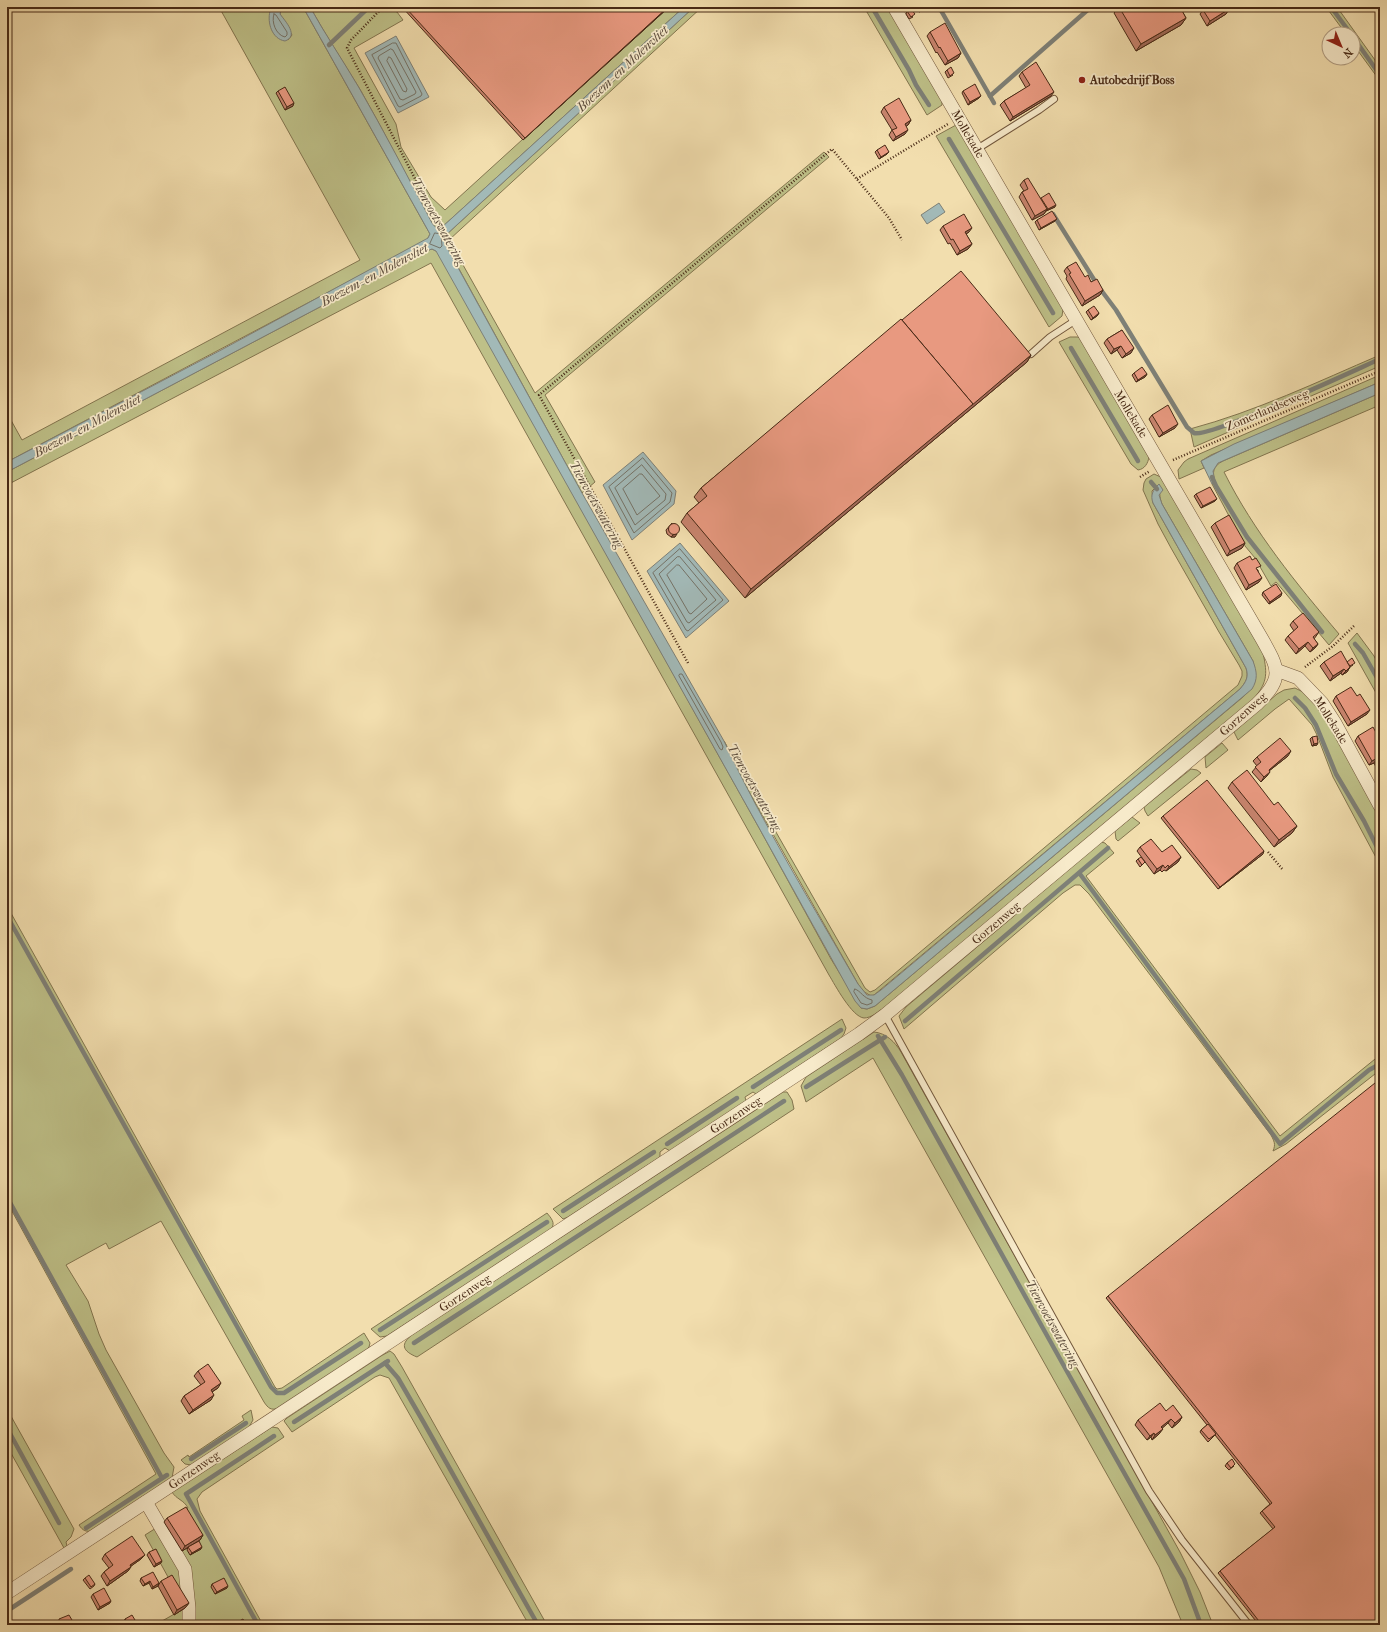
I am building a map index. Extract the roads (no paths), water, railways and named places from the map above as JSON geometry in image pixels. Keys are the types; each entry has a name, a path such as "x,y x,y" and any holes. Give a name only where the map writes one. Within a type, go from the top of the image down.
{"street":[{"name":"Mollekade","path":"894,7 1262,638 1273,660 1276,670 1295,676 1312,691 1329,713 1380,806"},
{"name":"Gorzenweg","path":"7,1593 835,1051 884,1016 1257,704 1270,690 1274,682 1276,670"},
{"path":"146,1502 185,1570 189,1608 189,1625"}],"lane":[{"path":"977,149 1054,99"},
{"path":"1031,354 1050,337 1076,320"},
{"path":"884,1016 1149,1491 1182,1540 1249,1625"}],"water":[{"path":"276,7 282,7 280,14 291,32 289,39 285,41 280,40 274,34 270,25 270,11"},
{"name":"Boezem- en Molenvliet","path":"303,7 310,7 368,103 432,223 436,227 441,228 684,7 694,7 447,234 445,236 445,244 582,493 724,741 788,864 858,984 867,995 874,995 881,990 1240,689 1245,682 1247,677 1246,668 1153,503 1153,493 1159,484 1163,490 1159,495 1162,504 1253,661 1256,675 1252,689 875,1006 867,1009 861,1008 855,1001 436,251 432,249 426,251 7,472 7,462 223,349 428,238 430,234"},
{"path":"396,36 429,97 398,113 365,53"},
{"path":"939,203 945,212 927,224 921,215"},
{"path":"1380,382 1380,393 1218,463 1213,471 1215,482 1212,484 1201,461 1234,444"},
{"path":"643,452 676,491 674,504 632,540 603,485"},
{"path":"680,543 729,601 686,638 647,571"}],"waterway":[{"path":"329,45 369,7"},
{"path":"872,7 929,105"},
{"path":"939,7 994,103"},
{"path":"990,96 1091,7"},
{"path":"1331,7 1345,26"},
{"path":"1361,48 1380,75"},
{"path":"949,139 1053,313"},
{"path":"1053,214 1098,286 1116,310 1187,427 1194,433 1206,432 1253,415 1380,359"},
{"path":"1071,348 1138,461"},
{"path":"1212,477 1247,537 1322,632"},
{"path":"1151,482 1157,489"},
{"path":"1355,644 1363,653 1380,683"},
{"path":"1295,698 1305,708 1316,725 1336,774 1364,821 1380,853"},
{"path":"905,1021 1108,848"},
{"path":"1080,874 1280,1144 1369,1070 1380,1064"},
{"path":"7,916 271,1387 277,1393 284,1393 361,1343"},
{"path":"753,1087 841,1030"},
{"name":"Tienvoetswatering","path":"878,1036 902,1075 1184,1579 1201,1625"},
{"path":"806,1087 885,1037"},
{"path":"667,1144 737,1098"},
{"path":"414,1343 784,1101"},
{"path":"563,1211 654,1152"},
{"path":"7,1197 162,1478"},
{"path":"380,1330 547,1222"},
{"path":"294,1422 388,1361"},
{"path":"385,1363 398,1378 538,1625"},
{"path":"191,1459 246,1423"},
{"path":"7,1428 59,1523"},
{"path":"258,1625 186,1494 274,1436"},
{"path":"86,1528 167,1475"},
{"path":"10,1609 71,1569"}],"place":[{"name":"Autobedrijf Boss","path":"1082,80"}]}
